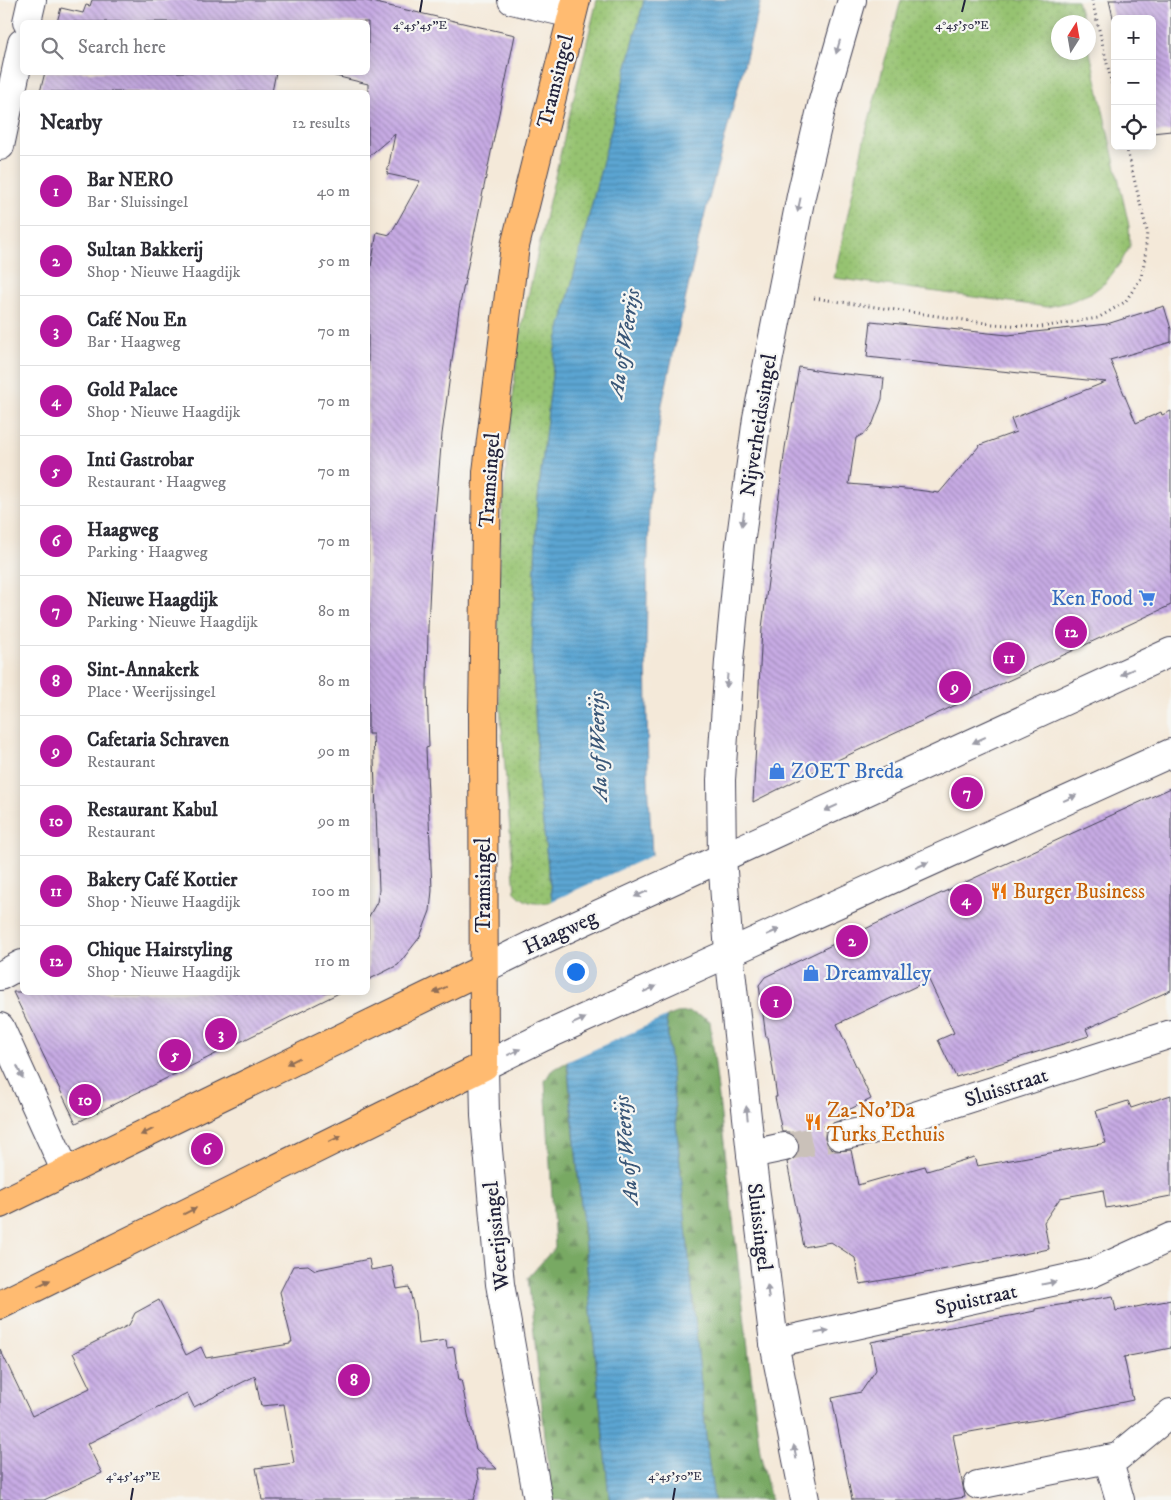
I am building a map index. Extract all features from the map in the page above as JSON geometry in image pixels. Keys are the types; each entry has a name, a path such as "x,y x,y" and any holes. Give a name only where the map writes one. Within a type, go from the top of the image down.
{"main road":[{"name":"Tramsingel","path":"484,969 483,722 487,472 515,246 574,7"},
{"name":"Weerijssingel","path":"484,969 484,1066"},
{"name":"Haagweg","path":"0,1204 484,969"},
{"path":"0,1305 484,1066"}],"street":[{"path":"27,20 32,0"},
{"path":"512,0 574,7"},
{"name":"Nijverheidssingel","path":"729,952 722,858 721,780 729,661 740,545 756,418 781,292 823,102 852,0"},
{"path":"0,146 20,52"},
{"name":"Haagweg","path":"484,969 607,910 1171,652"},
{"path":"484,1066 729,952 1171,753"},
{"name":"Sluissingel","path":"729,952 774,1343 805,1500"},
{"path":"0,976 20,965"},
{"path":"0,1027 66,1172"},
{"name":"Sluisstraat","path":"840,1136 871,1130 1171,1034"},
{"name":"Weerijssingel","path":"484,1066 485,1116 500,1284 538,1500"},
{"path":"751,1154 784,1147"},
{"name":"Spuistraat","path":"774,1343 1092,1273 1171,1237"},
{"path":"978,1485 1118,1457 1171,1413"},
{"path":"1108,1459 1120,1500"}],"path":[{"path":"1092,0 1111,80"},
{"path":"781,292 992,324 1041,327 1098,318 1125,302 1141,278 1145,258 1146,231 1127,150"}],"green space":[{"path":"597,0 644,0 555,349 537,507 532,653 539,791 552,901 532,903 523,899 515,892 496,657 500,535 518,343 546,214"},
{"path":"901,0 1077,0 1081,15 1051,15 1051,60 1092,60 1129,226 1130,246 1106,282 1093,292 1069,302 1047,307 834,278 865,135"},
{"path":"689,1012 710,1021 760,1452 771,1500 714,1500 708,1458 666,1017 677,1013"},
{"path":"567,1062 610,1500 552,1500 528,1278 555,1247 545,1081 551,1071"}],"water":[{"name":"Aa of Weerijs","path":"644,0 761,0 701,229 662,404 649,503 646,646 648,778 652,855 708,1458 714,1500 610,1500 609,1497 552,901 539,791 532,653 537,507 555,349"}],"pier":[{"path":"655,854 668,1016 564,1063 550,902"}],"building":[{"path":"92,0 363,0 515,35 459,309 442,434 431,564 428,627 427,688 429,747 426,748 432,890 430,911 420,937 398,965 370,979 370,914 377,902 379,890 373,734 370,734 370,272 377,232 390,235 420,181 387,174 395,134 370,155 370,90 368,90 368,84 331,75 370,75 370,20 58,20 61,8 83,13 86,5 90,6"},
{"path":"1109,0 1171,0 1171,131 1156,133 1156,15 1112,15"},
{"path":"44,75 275,75 272,90 40,90"},
{"path":"1164,306 1171,329 1171,342 1110,360 1136,423 1161,412 1162,415 1171,411 1171,605 829,764 753,802 762,628 785,448 799,367 884,378 882,399 873,423 865,433 856,438 849,484 939,493 980,445 1016,432 1011,419 1106,382 867,357 871,321 1008,335 1107,324"},
{"path":"1171,788 1171,990 1086,1029 1089,1036 956,1077 938,1040 954,1033 929,980 837,1024 871,1099 842,1113 843,1119 829,1125 825,1130 825,1138 828,1146 834,1151 851,1150 858,1185 925,1166 927,1171 974,1157 977,1166 1106,1143 1096,1111 1128,1101 1131,1108 1171,1095 1171,1196 1106,1208 1103,1190 1060,1198 1044,1222 1049,1249 860,1284 855,1258 831,1242 804,1247 787,1162 795,1158 799,1152 799,1144 795,1136 789,1132 782,1132 775,1097 777,1097 759,985 765,977 909,908"},
{"path":"13,992 20,992 20,995 335,995 76,1123"},
{"path":"369,1259 371,1270 392,1266 397,1289 409,1287 415,1313 418,1344 446,1340 447,1348 454,1347 459,1380 461,1379 476,1449 497,1469 477,1469 479,1480 474,1500 262,1500 256,1468 294,1463 284,1404 261,1406 255,1376 194,1407 187,1393 87,1444 102,1473 44,1500 0,1500 0,1349 32,1416 90,1388 73,1353 129,1325 135,1313 159,1300 186,1355 201,1347 206,1358 290,1344 292,1342 280,1292 293,1266 308,1265 315,1270"},
{"path":"1113,1296 1116,1311 1171,1300 1171,1348 1124,1357 1133,1400 953,1435 965,1497 947,1500 852,1500 832,1398 861,1392 876,1370 871,1342 1035,1311 1035,1309"}],"tunnel":[{"path":"784,1147 840,1136"}],"place":[{"name":"Ken Food","path":"1147,598"},
{"name":"Chique Hairstyling","path":"1071,632"},
{"name":"Bakery Café Kottier","path":"1009,658"},
{"name":"Cafetaria Schraven","path":"955,687"},
{"name":"ZOET Breda","path":"777,771"},
{"name":"Nieuwe Haagdijk","path":"967,793"},
{"name":"Burger Business","path":"999,891"},
{"name":"Gold Palace","path":"966,900"},
{"name":"Sultan Bakkerij","path":"852,941"},
{"name":"Dreamvalley","path":"811,973"},
{"name":"Bar NERO","path":"776,1002"},
{"name":"Café Nou En","path":"221,1034"},
{"name":"Inti Gastrobar","path":"175,1055"},
{"name":"Restaurant Kabul","path":"85,1100"},
{"name":"Za-No'Da Turks Eethuis","path":"813,1122"},
{"name":"Haagweg","path":"207,1149"},
{"name":"Sint-Annakerk","path":"354,1380"}]}
